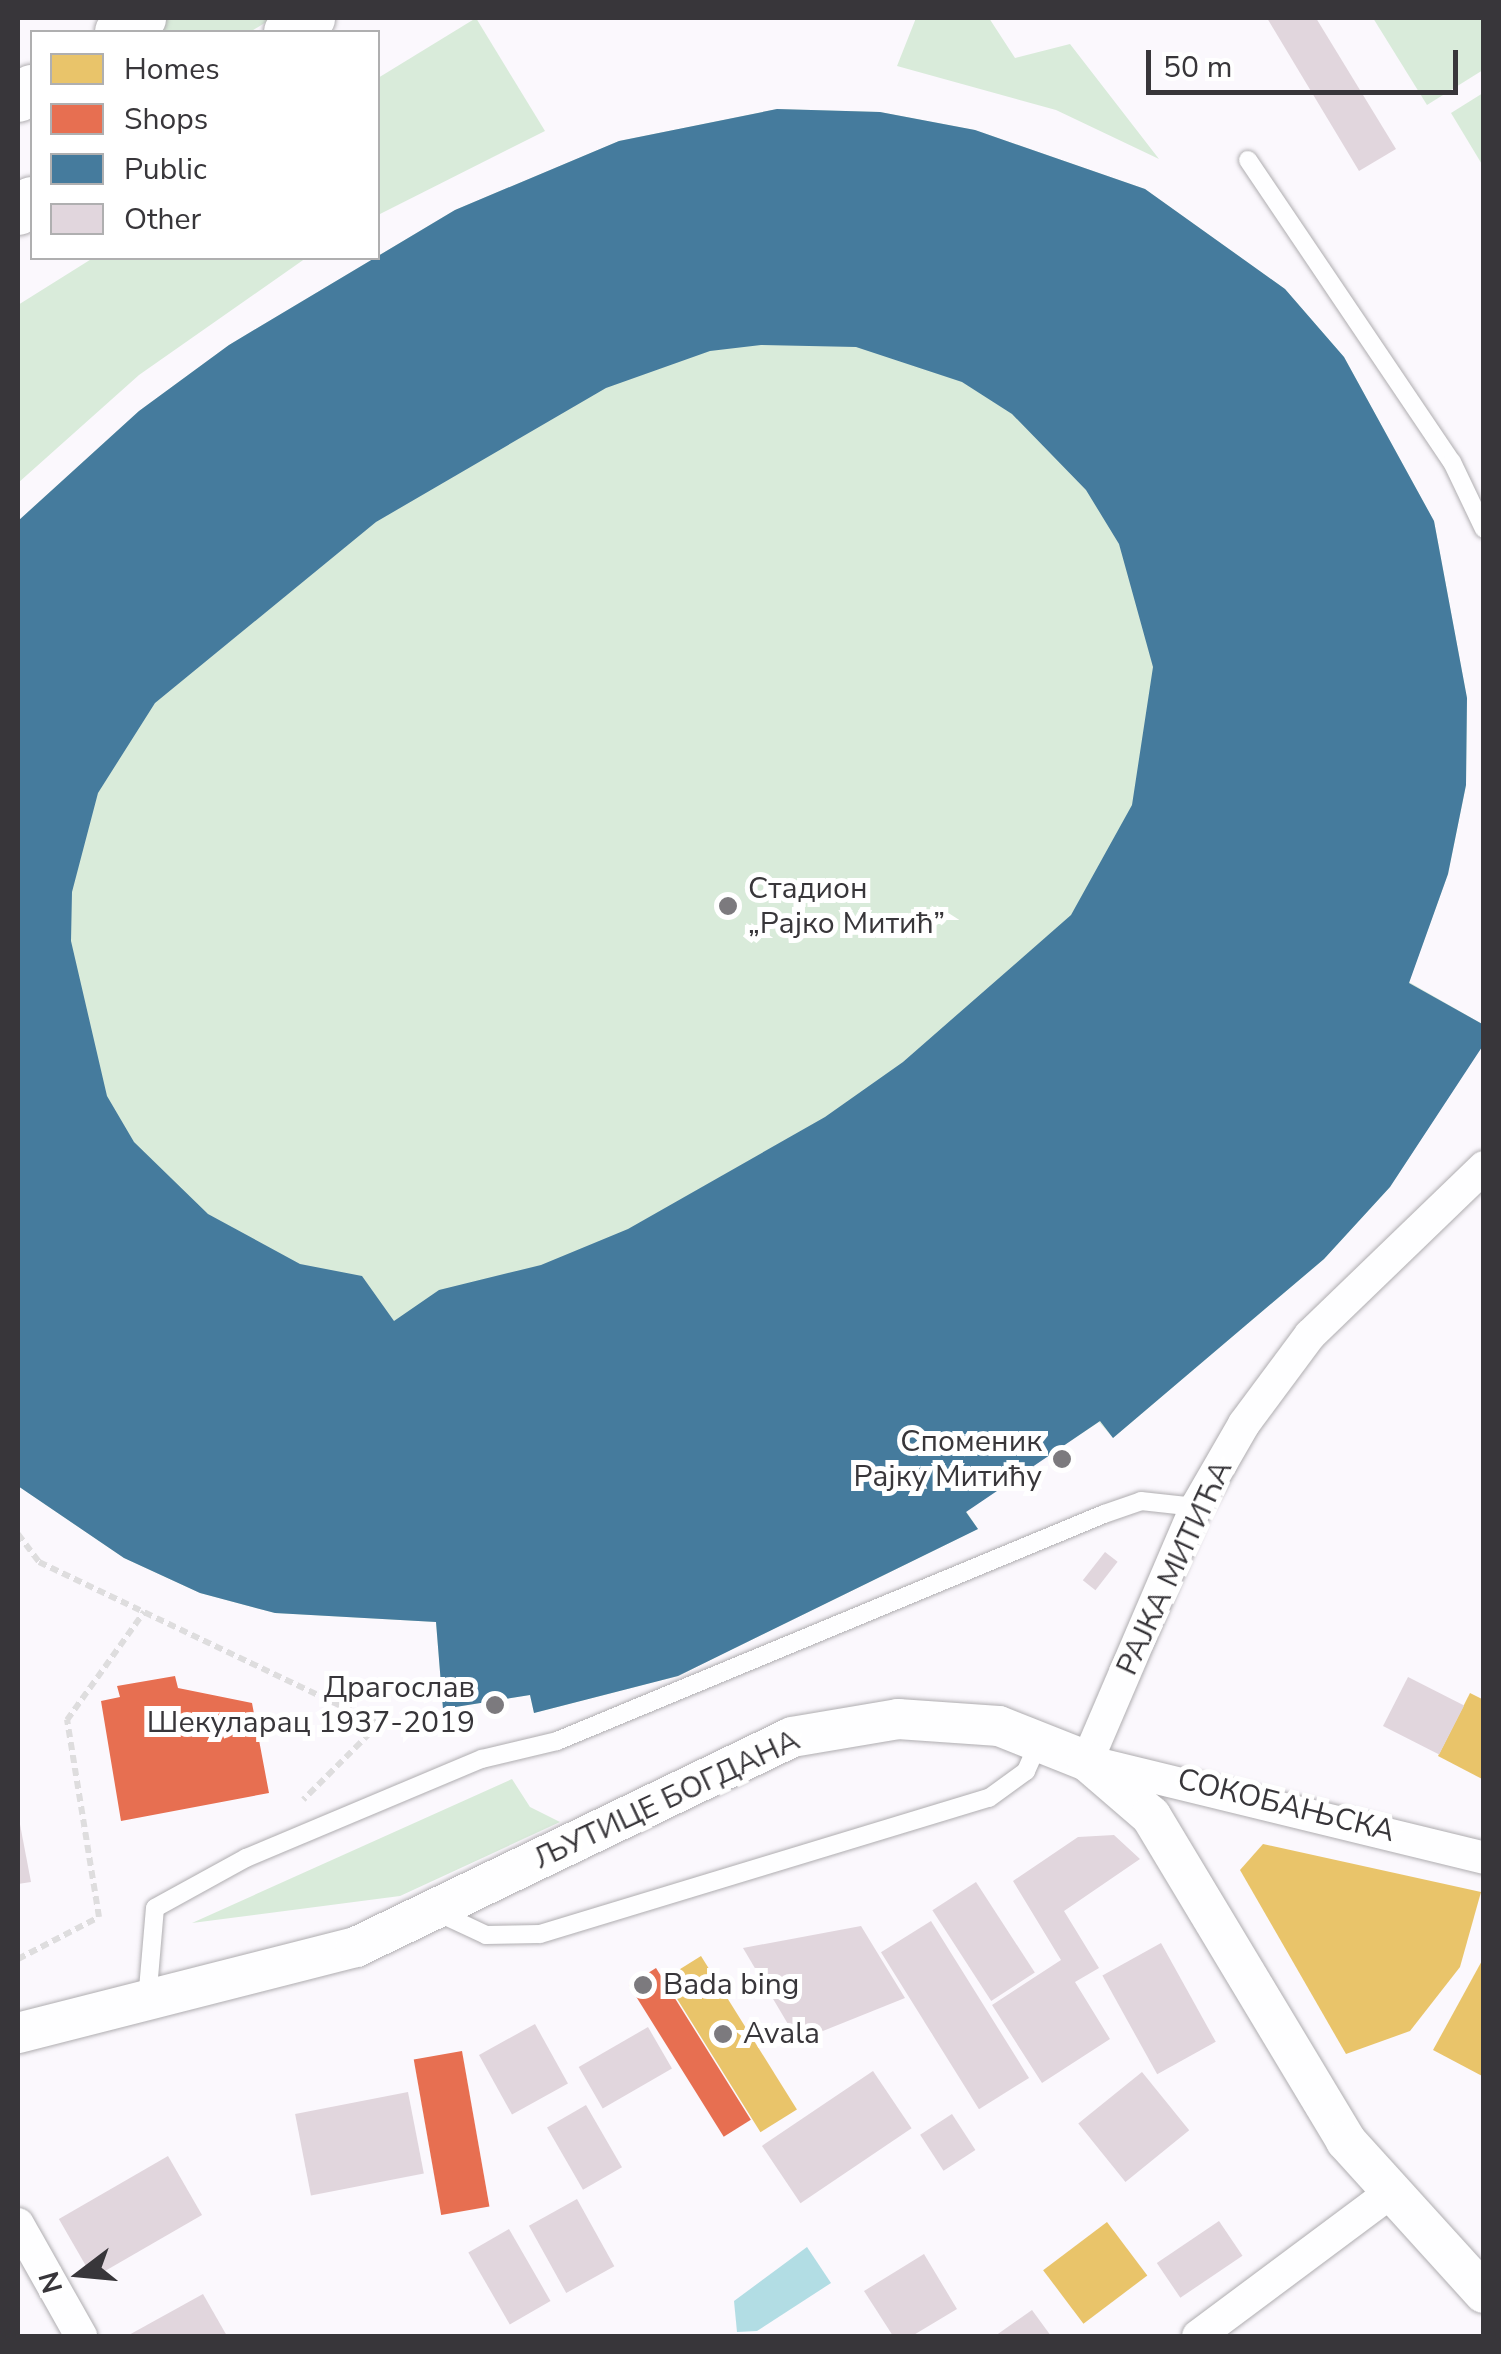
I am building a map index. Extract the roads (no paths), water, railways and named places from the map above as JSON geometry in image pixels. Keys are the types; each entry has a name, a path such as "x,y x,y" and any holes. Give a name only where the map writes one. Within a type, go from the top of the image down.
{"street":[{"name":"РАЈКА МИТИЋА","path":"1087,1761 1196,1507 1310,1335 1484,1168"},
{"name":"ЉУТИЦЕ БОГДАНА","path":"18,2032 314,1962 437,1911 792,1737 931,1718 1040,1740 1087,1761 1151,1816 1180,1856 1286,2045 1386,2196 1484,2293"},
{"name":"СОКОБАЊСКА","path":"1087,1761 1484,1858"},
{"path":"1198,2336 1386,2196"},
{"path":"18,2224 81,2336"}],"lane":[{"path":"1248,160 1452,462 1484,529"},
{"path":"148,2003 143,1970 155,1908 246,1858 482,1759 557,1742 1104,1514 1141,1501 1196,1507"},
{"path":"437,1911 486,1935 540,1934 989,1798 1026,1771 1040,1740"}],"water":[{"path":"807,2247 831,2283 757,2331 737,2332 734,2301"}],"place":[{"name":"Стадион „Рајко Митић”","path":"728,906"},
{"name":"Споменик Рајку Митићу","path":"1062,1459"},
{"name":"Драгослав Шекуларац 1937-2019","path":"495,1705"},
{"name":"Bada bing","path":"643,1985"},
{"name":"Avala","path":"723,2034"}]}
